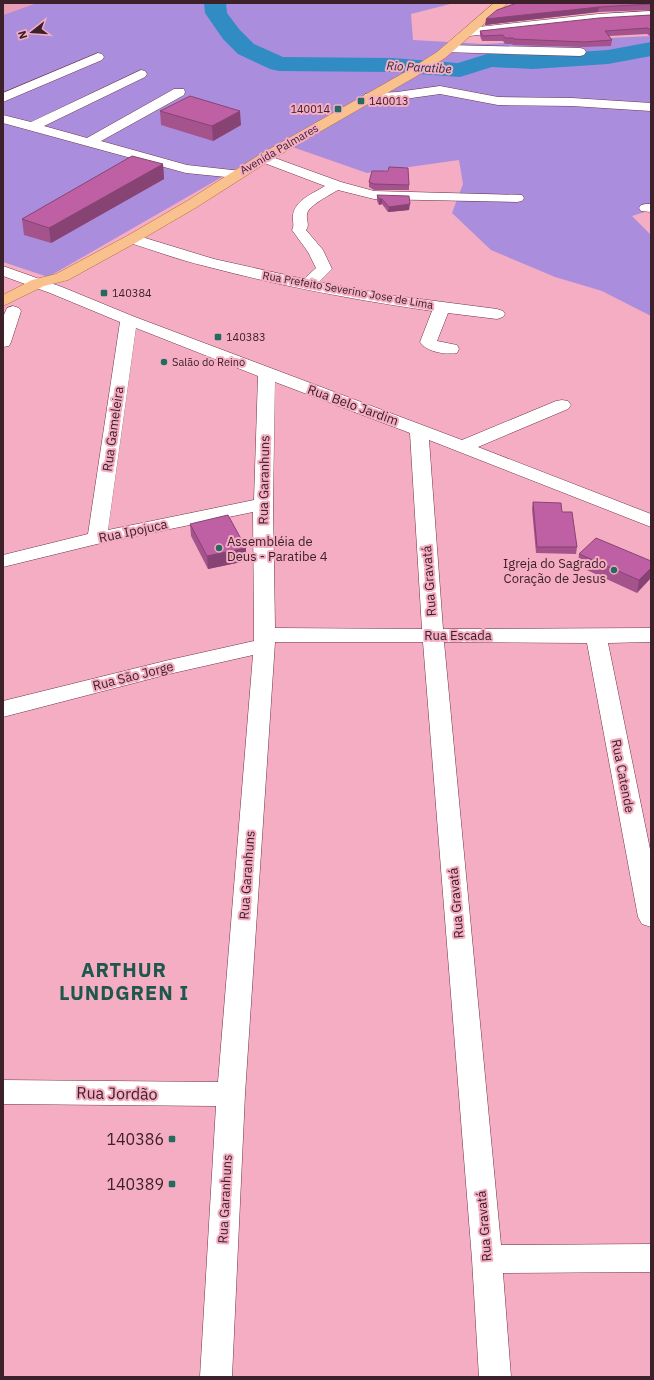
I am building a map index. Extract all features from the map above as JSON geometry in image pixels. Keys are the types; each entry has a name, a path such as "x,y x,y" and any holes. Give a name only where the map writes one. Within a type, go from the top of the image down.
{"main road":[{"name":"Avenida Palmares","path":"6,309 59,283 192,204 236,174 434,60 469,32 488,8 502,3"},
{"path":"6,309 38,284"}],"street":[{"path":"469,32 591,19 651,15"},
{"path":"448,49 580,52"},
{"path":"3,98 98,57"},
{"path":"32,127 141,74"},
{"path":"370,97 397,96 440,90 498,100 572,102 651,107"},
{"path":"88,143 179,92"},
{"path":"3,119 186,169 236,174"},
{"path":"264,158 336,185 374,195 517,198"},
{"path":"307,285 324,269 315,250 299,230 301,210 304,205 336,185"},
{"name":"Rua Prefeito Severino Jose de Lima","path":"132,239 208,262 307,285 442,307 497,314"},
{"name":"Rua Belo Jardim","path":"3,271 38,284 59,283 129,320 419,430 651,521"},
{"path":"442,307 428,342 432,345 451,349"},
{"path":"3,342 6,309"},
{"name":"Rua Gameleira","path":"97,538 129,320"},
{"name":"Rua Garanhuns","path":"216,1377 231,1094 264,641 263,504 267,373"},
{"path":"462,447 562,405"},
{"name":"Rua Gravatá","path":"419,430 433,635 487,1259 495,1377"},
{"name":"Rua Ipojuca","path":"3,561 97,538 263,504"},
{"name":"Rua Escada","path":"264,641 433,635 651,635"},
{"name":"Rua Catende","path":"596,636 651,916"},
{"name":"Rua São Jorge","path":"3,709 169,667 264,641"},
{"name":"Rua Jordão","path":"3,1092 231,1094"},
{"path":"487,1259 651,1258"}],"shaded area":[{"path":"3,3 37,3 3,15"},
{"path":"37,3 454,3 411,14 413,40 484,44 651,36 651,210 632,216 651,235 651,316 602,291 555,277 491,250 452,213 463,184 459,160 367,173 281,143 48,277 3,262 3,15"}],"building":[{"path":"517,3 651,4 599,7 486,19 497,10"},
{"path":"651,15 651,31 648,28 605,31 612,40 584,42 514,39 505,38 503,35 483,36 480,31 599,18"},
{"path":"190,96 240,111 212,126 160,111"},
{"path":"132,156 163,164 49,228 22,219"},
{"path":"389,167 408,168 409,185 374,184 369,182 372,171 388,171"},
{"path":"377,195 409,196 410,204 389,207 382,199 379,199"},
{"path":"533,502 561,503 562,512 572,512 577,547 537,547"},
{"path":"228,515 246,548 207,556 190,524"},
{"path":"596,538 651,561 651,568 639,580 579,554"}],"waterway":[{"name":"Rio Paratibe","path":"215,3 216,13 231,34 246,49 279,64 392,65 460,70 490,60 533,62 608,57 651,49"}],"place":[{"name":"140013","path":"361,101"},
{"name":"140014","path":"338,109"},
{"name":"140384","path":"104,293"},
{"name":"140383","path":"218,337"},
{"name":"Salão do Reino","path":"164,362"},
{"name":"Assembléia de Deus - Paratibe 4","path":"219,548"},
{"name":"Igreja do Sagrado Coração de Jesus","path":"614,570"},
{"name":"140386","path":"172,1139"},
{"name":"140389","path":"172,1184"}],"district":[{"name":"ARTHUR LUNDGREN I","path":"124,980"}]}
